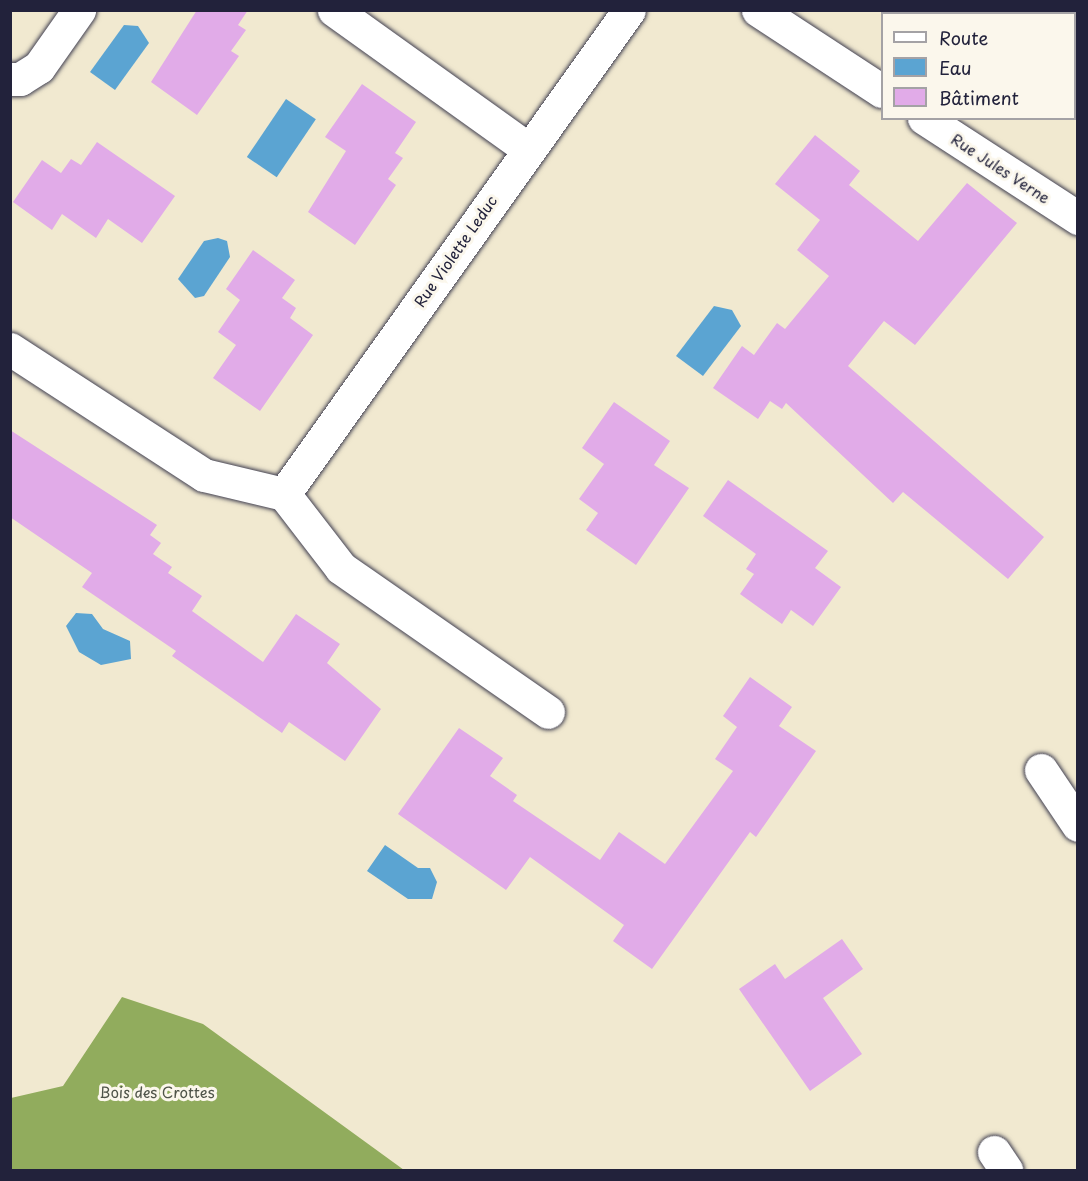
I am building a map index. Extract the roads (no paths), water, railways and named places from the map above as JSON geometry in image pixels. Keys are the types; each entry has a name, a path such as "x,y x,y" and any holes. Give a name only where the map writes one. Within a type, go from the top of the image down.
{"street":[{"path":"10,79 20,80 39,67 79,10"},
{"path":"334,10 527,148"},
{"name":"Rue Violette Leduc","path":"284,494 527,148 629,10"},
{"path":"758,10 881,91"},
{"name":"Rue Jules Verne","path":"927,120 1077,218"},
{"path":"10,349 204,475 284,494 341,568 548,712"},
{"path":"1041,770 1077,825"}],"water":[{"path":"124,25 138,26 149,43 115,90 90,72"},
{"path":"286,99 316,119 277,177 247,157"},
{"path":"218,238 227,241 230,257 204,296 195,298 178,279 204,241"},
{"path":"714,306 732,310 741,326 703,376 676,356"},
{"path":"76,613 92,614 103,629 130,641 131,659 101,665 79,652 66,626"},
{"path":"385,845 418,868 430,868 437,882 432,899 408,899 367,871"}],"park label":[{"name":"Bois des Crottes","path":"157,1092"}]}
